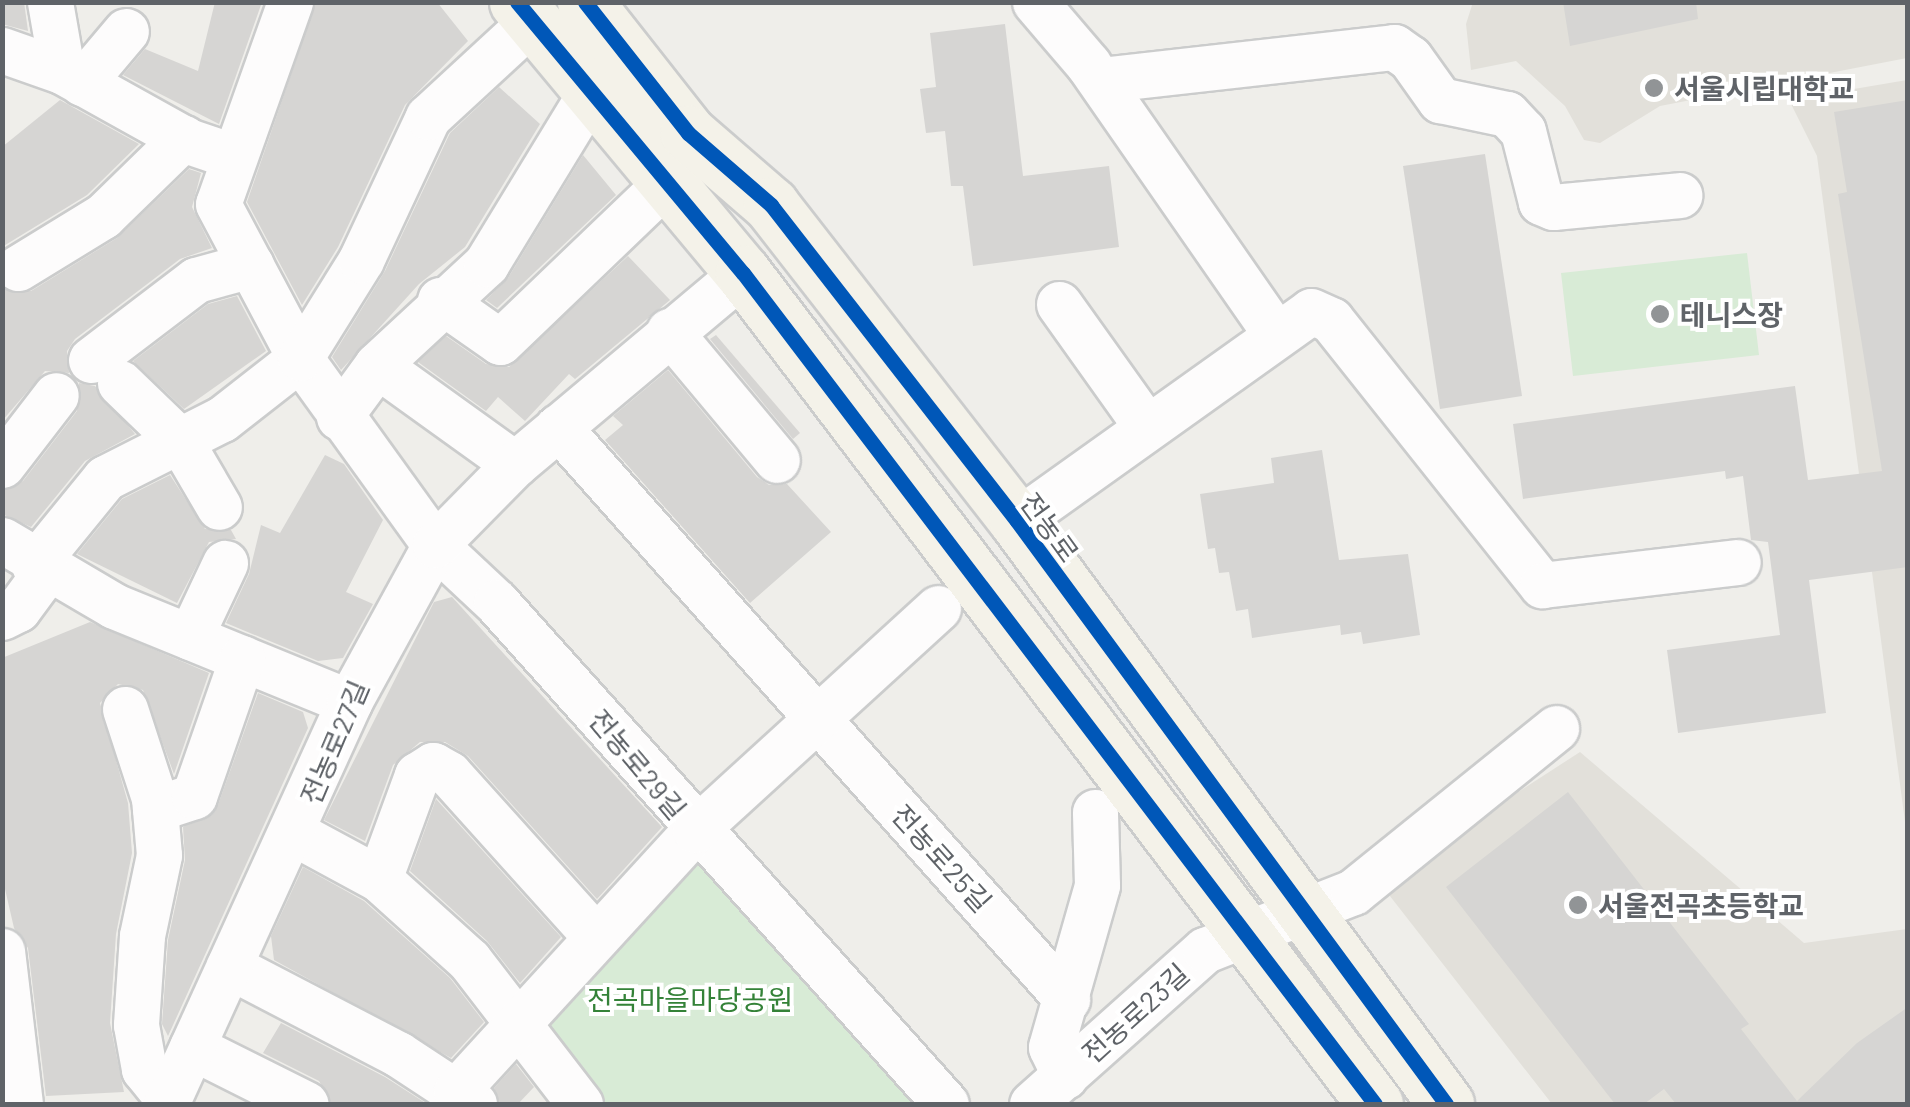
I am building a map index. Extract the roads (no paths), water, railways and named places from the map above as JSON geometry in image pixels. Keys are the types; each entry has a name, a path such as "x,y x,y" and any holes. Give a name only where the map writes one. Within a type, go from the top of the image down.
{"main road":[{"name":"전농로","path":"585,2 688,133 770,205 1016,521 1446,1104"},
{"path":"524,12 664,186 743,272 950,586 1246,934 1375,1104"},
{"path":"950,586 1016,521"}],"street":[{"path":"50,2 72,77"},
{"name":"전농로29길","path":"290,2 218,204 300,358 339,417 436,545 532,642 695,830 946,1104"},
{"path":"1035,2 1100,80 1275,333"},
{"path":"2,617 18,609 28,559 105,478 222,420 300,358 360,260 428,117 524,12"},
{"path":"72,77 126,31"},
{"path":"1100,80 1394,48 1410,58 1440,100 1507,114 1523,132 1542,202 1553,207 1679,196"},
{"path":"2,50 72,77 183,138 232,156"},
{"path":"339,417 376,366 440,300 486,264 589,94"},
{"path":"18,268 103,216 183,138"},
{"path":"440,300 500,342 664,186"},
{"path":"219,506 181,442 105,372 196,280 251,265"},
{"name":"전농로27길","path":"167,1102 294,833 349,702 436,545 515,464 668,331 743,272"},
{"path":"1059,304 1146,426"},
{"path":"1016,521 1311,311 1327,316 1542,584 1738,562"},
{"path":"668,331 777,460"},
{"path":"376,366 515,464"},
{"path":"2,464 56,395"},
{"path":"558,427 818,717"},
{"path":"28,559 190,637 349,702"},
{"path":"190,637 225,562"},
{"path":"230,966 465,1098 515,1020 695,830 818,717 950,586"},
{"path":"155,809 194,796 242,658"},
{"name":"전농로27길","path":"125,709 155,809 158,875 142,936 136,1025 144,1069 167,1102"},
{"name":"전농로25길","path":"818,717 1067,999"},
{"name":"전농로23길","path":"1048,1090 1205,950 1353,892 1556,728"},
{"path":"378,879 417,775 433,765 449,774 595,936"},
{"path":"1048,1090 1052,1047 1097,885 1095,812"},
{"path":"294,833 378,879 469,960 580,1104"},
{"path":"2,951 20,1104"},
{"path":"192,1047 306,1104"}],"place":[{"name":"서울시립대학교","path":"1654,88"},
{"name":"테니스장","path":"1660,314"},
{"name":"서울전곡초등학교","path":"1578,905"}],"park label":[{"name":"전곡마을마당공원","path":"690,999"}]}
